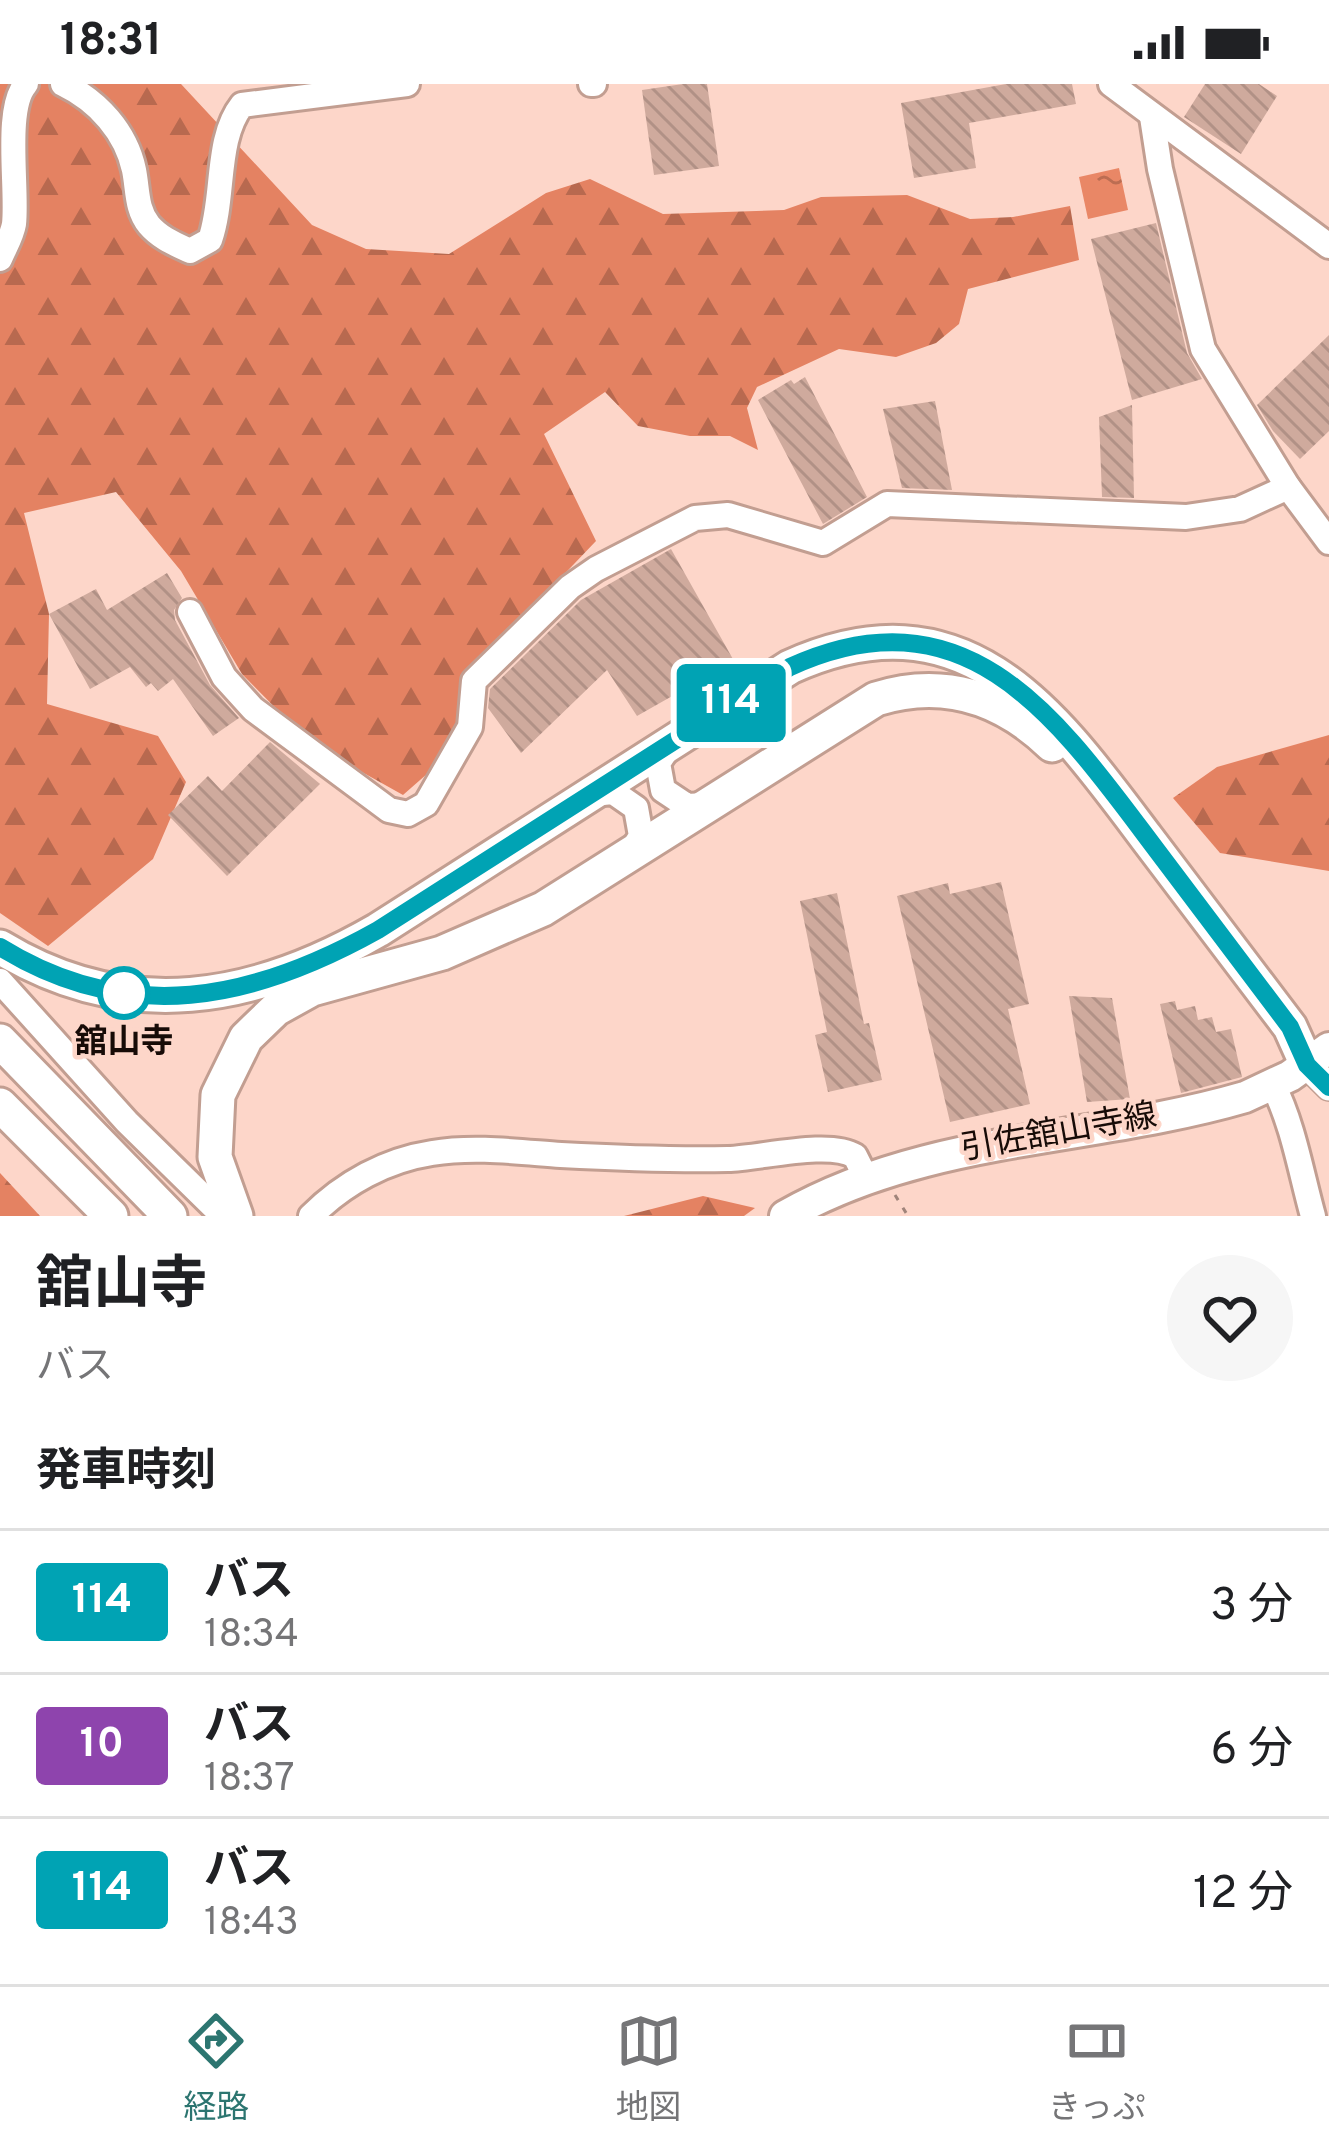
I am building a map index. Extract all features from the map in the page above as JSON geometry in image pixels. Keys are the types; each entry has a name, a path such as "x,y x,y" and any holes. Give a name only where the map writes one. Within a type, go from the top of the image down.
{"highway":[{"path":"0,947 67,979 124,993 183,996 241,989 297,971 360,940 790,667 834,650 881,643 929,647 996,672 1034,700 1087,758 1322,1067"},
{"path":"236,1216 215,1157 214,1115 234,1056 260,1023 312,989 442,953 511,926 877,699 932,689 988,700 1024,721 1057,749 1276,1037 1322,1067"},
{"path":"0,1041 170,1216"},
{"path":"0,1105 111,1216"}],"main road":[{"name":"引佐舘山寺線","path":"784,1216 866,1178 956,1151 1220,1104 1322,1067"}],"street":[{"path":"0,259 14,229 18,93 26,84"},
{"path":"63,84 84,94 119,130 147,223 162,238 190,251 210,240 217,219 227,123 242,105 407,84"},
{"path":"1112,84 1329,246"},
{"path":"1152,117 1203,349 1288,487 1329,542"},
{"path":"190,612 224,677 253,709 389,810 408,814 426,805 455,759 470,727 474,681 570,587 695,518 728,515 823,543 886,504 1186,517 1240,509 1288,487"},
{"path":"675,740 658,763 663,790 687,806 715,801"},
{"path":"585,797 613,792 636,808 641,836 625,859"},
{"path":"0,981 128,1122 223,1216"},
{"path":"1273,1085 1287,1112 1288,1133 1313,1216"},
{"path":"311,1216 370,1172 413,1156 457,1150 655,1160 741,1159 837,1149 855,1156 866,1178"}],"green space":[{"path":"0,84 181,84 312,225 366,249 449,254 546,193 590,179 663,214 784,210 821,197 907,195 970,219 1070,206 1079,260 968,289 959,324 936,343 896,357 839,349 757,387 747,408 758,450 730,436 690,436 638,426 605,392 544,434 596,541 462,681 452,752 403,795 310,743 242,674 181,571 116,492 24,513 49,614 47,704 158,736 186,782 153,859 48,946 0,913"},
{"path":"1329,735 1329,871 1220,853 1173,798 1217,767"},
{"path":"0,1173 40,1216 0,1216"},
{"path":"703,1196 755,1208 744,1216 624,1216"}],"water":[{"path":"1119,168 1128,210 1088,219 1079,177"}],"building":[{"path":"707,84 719,166 654,175 642,90"},
{"path":"1006,84 1072,84 1076,104 969,123 976,168 914,178 901,103"},
{"path":"1205,84 1259,84 1277,96 1241,154 1184,117"},
{"path":"1156,223 1187,353 1202,379 1132,400 1091,239"},
{"path":"1329,335 1329,431 1300,459 1273,431 1257,405"},
{"path":"805,377 867,497 823,524 758,400"},
{"path":"935,401 952,490 902,488 883,409"},
{"path":"1132,405 1134,498 1102,497 1099,417"},
{"path":"671,549 734,661 637,716 607,670 521,753 488,708 490,689 581,600"},
{"path":"167,573 182,598 174,610 175,620 210,685 239,718 213,736 173,679 158,691 151,683 146,687 130,667 90,689 49,614 96,589 107,610"},
{"path":"270,742 320,784 227,876 168,815 208,776 222,791"},
{"path":"1001,882 1029,1004 1008,1009 1030,1104 950,1122 897,896 948,883 950,894"},
{"path":"837,893 864,1024 869,1023 882,1080 828,1092 815,1035 827,1032 800,901"},
{"path":"1069,996 1112,998 1130,1099 1087,1102"},
{"path":"1175,1001 1177,1010 1195,1006 1198,1020 1212,1017 1216,1032 1231,1029 1242,1077 1181,1093 1160,1004"}],"bus line":[{"name":"114","path":"0,947 67,979 124,993 212,994 269,981 378,930 790,667 858,645 905,644 952,653 996,672 1051,717 1290,1027 1307,1065 1329,1087"}],"place":[{"name":"舘山寺","path":"124,993"}]}
